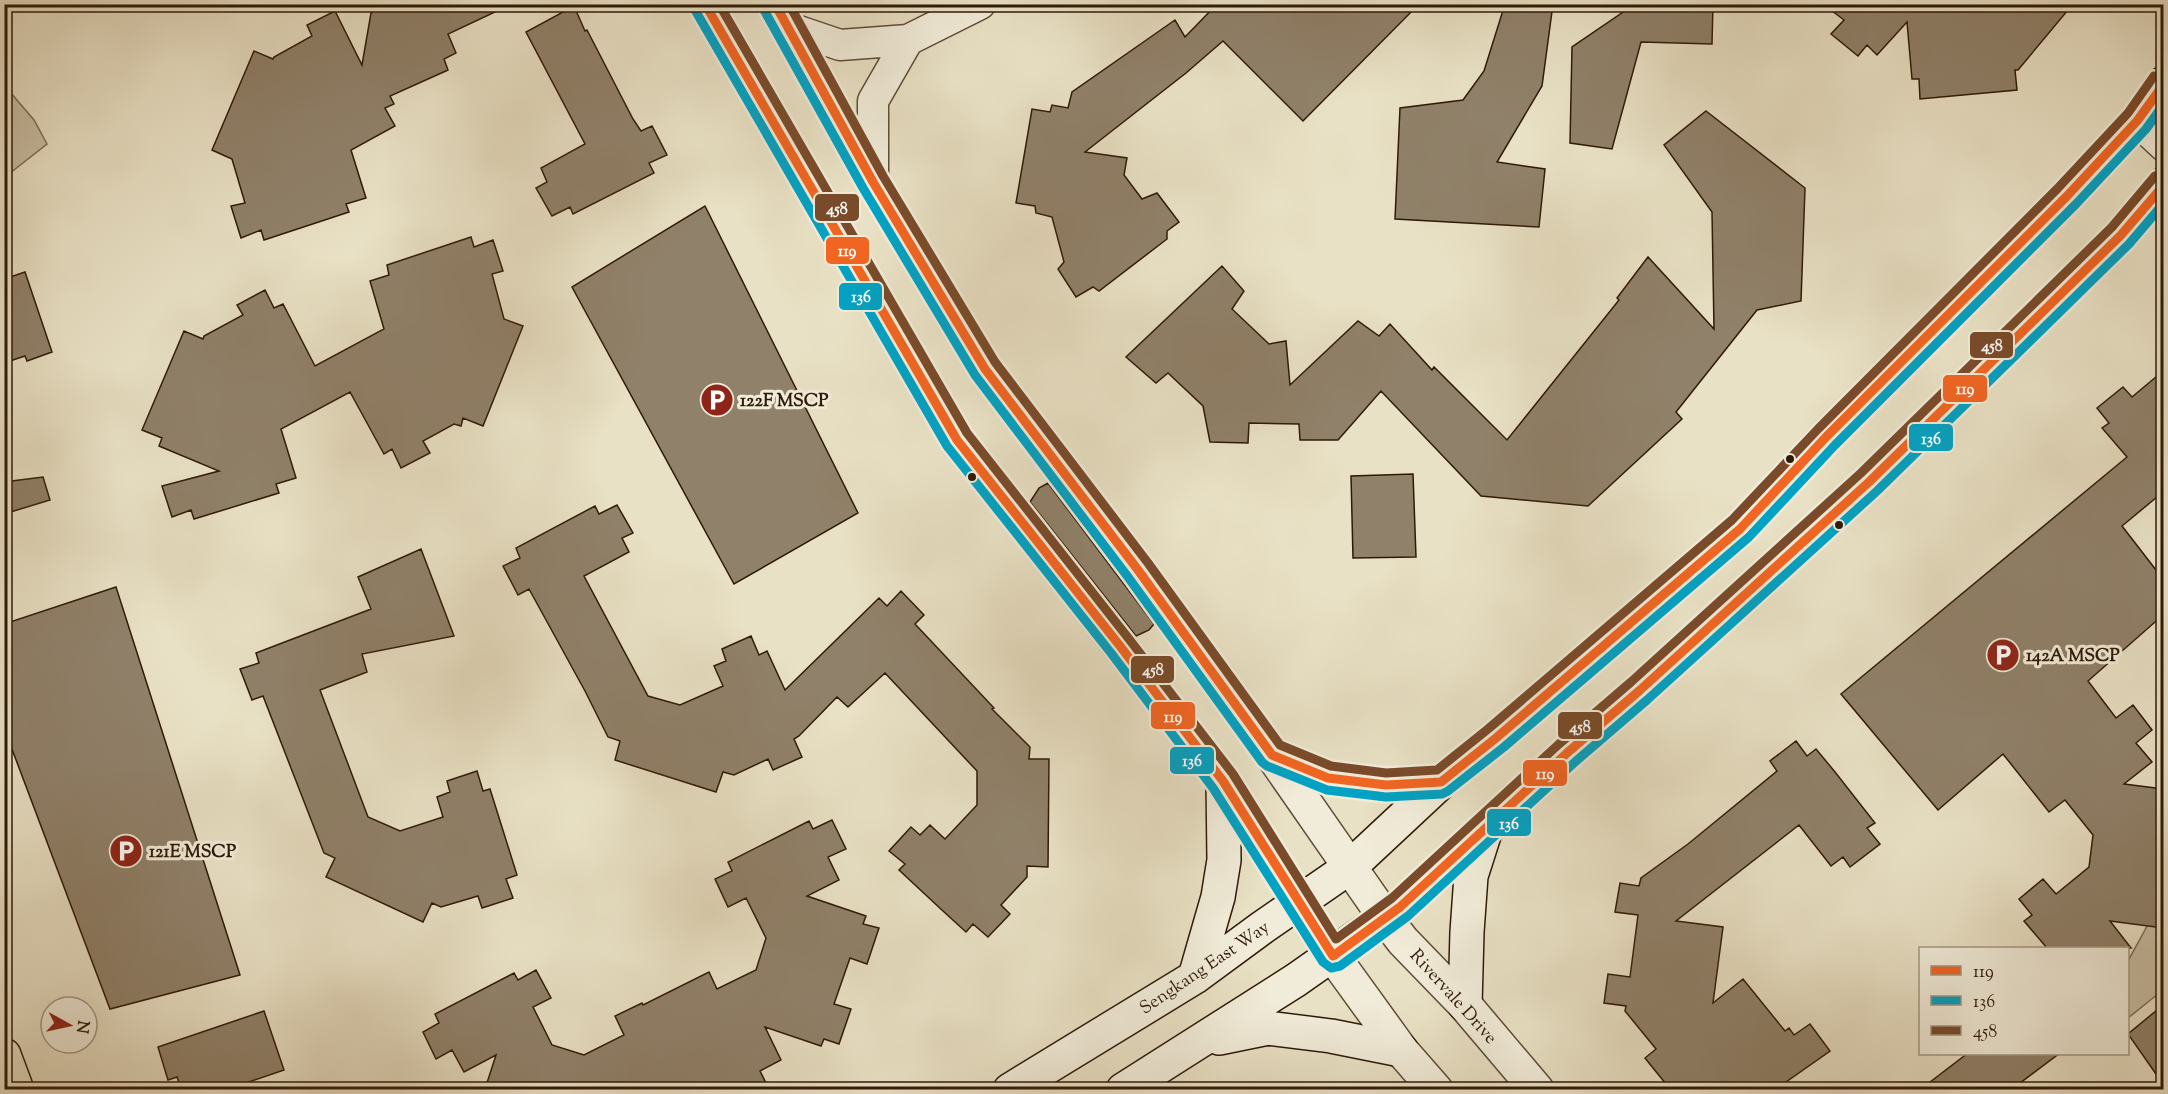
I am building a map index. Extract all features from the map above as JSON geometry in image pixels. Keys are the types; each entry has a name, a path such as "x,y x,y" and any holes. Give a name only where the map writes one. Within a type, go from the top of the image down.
{"main road":[{"path":"705,4 957,440 1120,646 1223,781 1333,956 1401,1050 1436,1089"},
{"name":"Rivervale Drive","path":"781,16 873,182 985,369 1138,570 1272,755 1386,919 1403,941 1465,1005 1537,1089"},
{"name":"Sengkang East Way","path":"1010,1089 1195,977 1350,867 1442,782 1505,731 1740,528 1826,437 2067,196 2137,121 2163,83"},
{"path":"1123,1089 1200,1042 1386,919 1869,482 2121,235 2163,184"},
{"path":"1272,755 1328,778 1386,785 1442,782"},
{"path":"1195,977 1218,897 1224,860 1223,781"},
{"path":"1465,1005 1471,876 1487,828"},
{"path":"1200,1042 1268,1028 1331,1036 1401,1050"},
{"path":"4,1054 17,1089"}],"street":[{"path":"781,16 840,45 908,40 980,4"},
{"path":"873,182 873,101 908,40"},
{"path":"2137,121 2163,146"}],"shaded area":[{"path":"4,85 34,120 47,144 5,177"},
{"path":"2163,897 2163,990 2129,1017 2129,959"}],"building":[{"path":"385,4 512,4 448,34 456,53 444,59 448,70 390,96 394,104 385,108 395,126 351,150 366,198 346,204 349,212 264,240 261,230 241,238 231,206 245,203 232,159 212,150 254,51 273,59 312,36 307,25 335,11 362,65 371,13"},
{"path":"1217,4 1419,4 1303,121 1223,41 1085,152 1127,158 1124,175 1142,199 1157,193 1179,222 1167,231 1167,239 1099,291 1093,287 1076,297 1058,269 1064,262 1052,217 1036,213 1035,206 1016,203 1032,109 1050,112 1052,105 1068,108 1072,92 1175,20 1185,37"},
{"path":"1505,4 1553,4 1542,86 1497,162 1545,169 1539,227 1395,219 1400,108 1463,100 1484,71"},
{"path":"1635,4 1713,4 1712,44 1641,42 1612,149 1570,143 1572,47"},
{"path":"1823,4 2073,4 2018,70 2015,70 2017,90 1920,99 1919,79 1912,79 1907,22 1877,55 1867,45 1858,56 1831,34 1844,20"},
{"path":"574,6 585,31 587,30 633,119 641,131 652,126 667,155 649,163 654,173 573,214 570,207 552,216 536,188 547,182 541,168 585,144 526,32"},
{"path":"1706,111 1805,188 1801,301 1757,310 1676,412 1682,419 1588,506 1481,496 1381,391 1338,440 1300,440 1299,424 1249,423 1248,443 1210,442 1203,406 1168,373 1156,383 1126,357 1222,266 1244,291 1232,309 1269,344 1286,341 1290,385 1358,321 1379,336 1390,324 1432,370 1434,367 1507,440 1619,300 1617,298 1648,257 1714,329 1712,212 1664,145"},
{"name":"122F MSCP","path":"705,206 858,513 734,584 572,287"},
{"path":"471,237 474,247 493,240 503,271 492,274 504,319 523,326 483,426 463,418 461,426 454,424 423,441 430,453 401,468 392,449 384,454 350,392 281,429 296,478 276,484 279,493 194,519 191,510 172,517 162,486 219,471 159,446 162,438 142,430 184,331 203,339 204,336 243,315 237,305 265,290 274,308 283,304 315,366 384,329 370,281 389,275 387,265"},
{"path":"25,272 52,352 27,361 25,356 4,363 4,279"},
{"path":"2163,371 2163,492 2122,526 2163,579 2163,615 2088,681 2116,718 2133,705 2152,730 2136,743 2152,762 2124,784 2163,789 2163,928 2110,921 2131,948 2046,947 2024,921 2032,915 2019,899 2043,879 2056,894 2089,867 2093,835 2065,800 2049,812 2003,754 1938,810 1841,694 2127,457 2102,428 2109,423 2097,408 2123,387 2132,397"},
{"path":"1413,474 1416,557 1353,558 1351,476"},
{"path":"43,477 50,500 4,514 4,482"},
{"path":"1048,483 1154,624 1149,630 1136,636 1030,502 1039,488"},
{"path":"617,505 633,533 622,538 629,552 584,576 648,696 680,705 723,686 714,666 726,661 722,649 751,636 759,655 767,651 785,690 879,598 887,606 901,591 924,615 915,624 994,708 992,709 1030,747 1029,759 1049,759 1048,867 1027,866 1027,877 1001,905 1010,914 988,937 973,924 966,932 899,870 905,864 889,851 911,827 920,835 930,825 945,839 977,805 977,771 885,673 848,707 837,697 794,739 802,757 773,770 768,759 734,775 723,772 716,792 615,760 620,741 608,737 529,589 518,595 503,566 520,558 516,548 595,506 599,514"},
{"path":"421,549 454,636 362,654 367,672 320,690 368,817 400,831 443,817 437,797 450,792 447,781 477,771 483,791 490,789 517,875 506,879 513,898 482,908 478,896 441,907 432,903 423,922 326,877 335,858 324,853 263,696 252,700 240,669 259,663 256,653 371,609 358,577"},
{"name":"121E MSCP","path":"116,587 240,975 110,1009 4,728 4,624"},
{"path":"1796,741 1807,756 1816,749 1835,772 1875,823 1867,828 1880,844 1850,867 1843,857 1831,866 1799,825 1676,921 1723,927 1713,1003 1743,979 1785,1031 1789,1028 1794,1035 1810,1024 1830,1051 1776,1089 1670,1089 1645,1058 1656,1049 1625,1011 1626,1006 1604,1003 1608,974 1630,977 1638,915 1615,912 1620,883 1639,886 1641,878 1688,844 1777,771 1770,761"},
{"path":"832,820 846,849 828,857 839,880 807,896 866,916 863,924 879,928 867,964 850,958 834,1004 851,1009 839,1044 824,1039 821,1046 765,1027 781,1060 760,1071 769,1089 485,1089 496,1055 464,1072 452,1050 436,1059 423,1032 439,1023 435,1014 514,973 518,980 536,970 551,998 533,1007 552,1045 584,1055 624,1035 615,1016 642,1003 643,1005 709,972 717,989 756,970 766,938 746,898 728,907 715,879 732,871 728,862 809,821 813,829"},
{"path":"2163,1005 2163,1084 2129,1035"},
{"path":"264,1011 284,1070 228,1089 181,1089 177,1077 168,1080 158,1047"},
{"path":"1965,1055 2057,1055 2012,1089 1921,1089"}],"transit line":[{"name":"119","path":"705,4 957,440 1120,646 1223,781 1333,956 1400,907 1567,753 1639,691 1869,482 2121,235 2164,185"},
{"name":"458","path":"719,4 967,433 1233,774 1336,939 1392,898 1559,744 1631,682 1861,473 2112,227 2155,176"},
{"name":"119","path":"775,4 873,182 985,369 1138,570 1272,755 1328,778 1386,785 1441,782 1496,738 1740,529 1826,437 2067,196 2137,121 2164,84"},
{"name":"458","path":"789,4 883,176 995,362 1148,563 1280,745 1331,766 1386,773 1437,770 1732,520 1818,429 2058,188 2128,113 2154,76"},
{"name":"136","path":"695,10 947,446 1111,653 1213,788 1323,962 1331,968 1340,966 1408,916 1575,762 1647,700 1877,491 2129,244 2164,203"},
{"name":"136","path":"764,10 863,188 975,375 1128,577 1262,762 1327,790 1386,797 1442,794 1448,791 1504,747 1749,537 1835,445 2076,204 2146,129 2164,104"}],"place":[{"name":"122F MSCP","path":"717,400"},
{"name":"142A MSCP","path":"2003,655"},
{"name":"121E MSCP","path":"126,851"}]}
